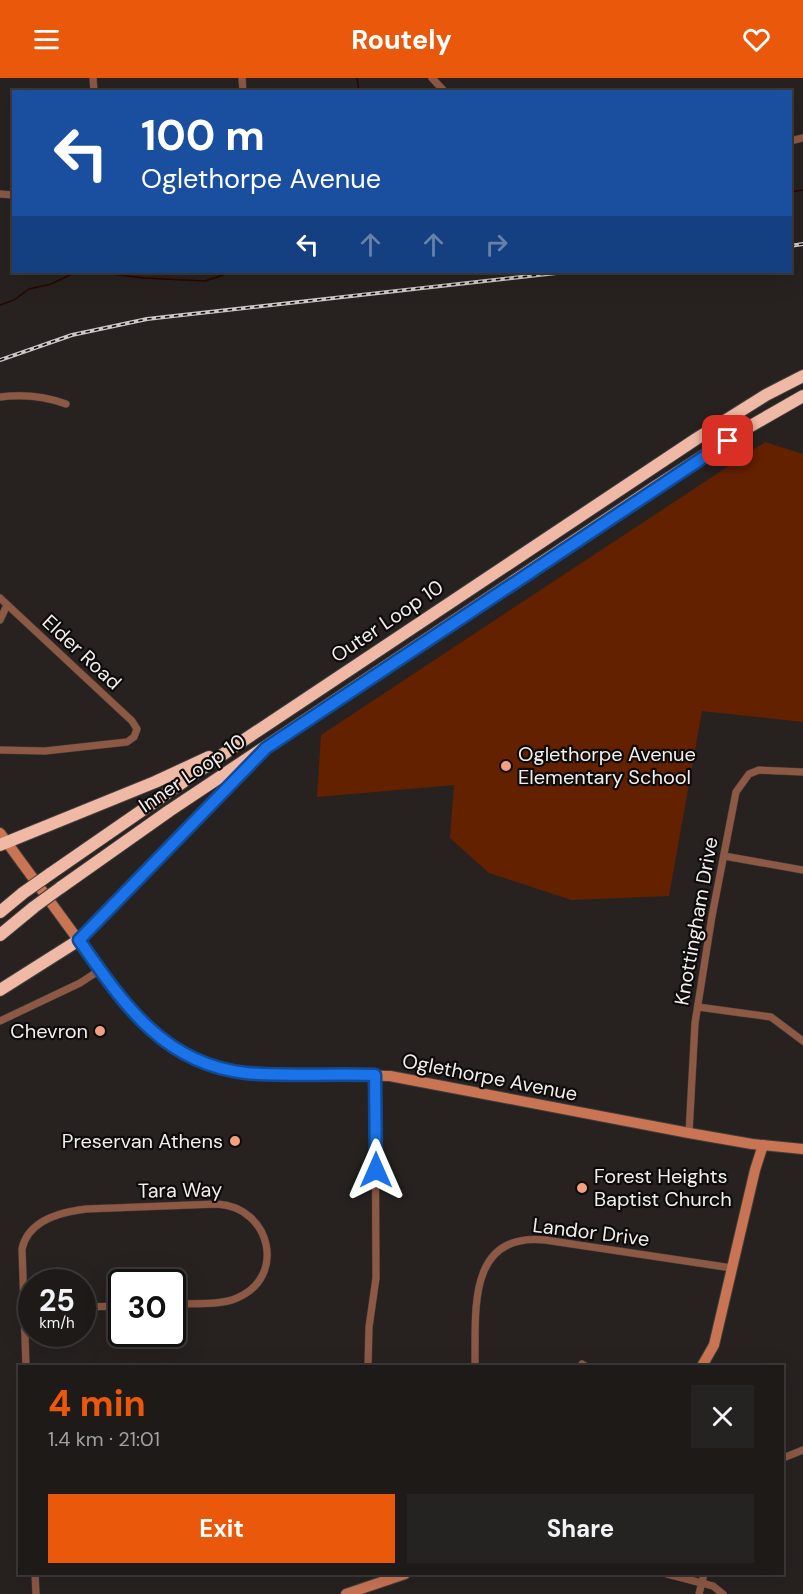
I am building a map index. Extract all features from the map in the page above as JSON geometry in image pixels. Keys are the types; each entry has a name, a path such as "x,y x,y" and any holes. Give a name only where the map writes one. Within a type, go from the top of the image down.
{"highway":[{"name":"Outer Loop 10","path":"0,912 23,893 238,744 696,439 803,376"},
{"name":"Inner Loop 10","path":"0,935 104,855 655,488 742,431 803,396"},
{"path":"2,840 155,782 238,744"},
{"path":"0,990 79,940 266,748"}],"main road":[{"name":"Oglethorpe Avenue","path":"2,840 36,882 128,1008 149,1030 172,1047 195,1059 221,1069 246,1073 375,1075 418,1081 689,1133 803,1149"},
{"path":"703,1365 714,1345 755,1170 763,1145"},
{"path":"346,1594 366,1591 403,1575"}],"street":[{"path":"432,78 443,90"},
{"path":"0,397 20,395 45,397 66,404"},
{"name":"Elder Road","path":"0,598 132,721 137,732 127,742 45,751 0,750"},
{"path":"0,620 7,605"},
{"name":"Knottingham Drive","path":"689,1133 694,1036 735,798 746,777 759,770 803,772"},
{"path":"724,856 803,870"},
{"path":"0,1021 80,983 100,970"},
{"path":"698,1007 771,1017 803,1041"},
{"path":"368,1365 369,1328 376,1278 375,1075"},
{"name":"Tara Way","path":"22,1269 21,1258 24,1241 31,1229 45,1220 67,1212 86,1209 217,1204 233,1206 245,1212 262,1230 267,1247 264,1270 256,1283 244,1295 229,1301 186,1303"},
{"name":"Landor Drive","path":"475,1365 476,1304 479,1280 494,1255 513,1243 529,1239 545,1240 732,1268"},
{"name":"Tara Way","path":"26,1347 26,1365"},
{"path":"784,1458 803,1450"},
{"path":"35,1575 36,1594"},
{"path":"671,1575 713,1586 723,1594"},
{"path":"699,1594 704,1575"}],"shaded area":[{"name":"Oglethorpe Avenue Elementary School","path":"765,442 803,454 803,722 702,711 669,896 572,900 489,873 450,838 454,785 317,797 321,735"}],"waterway":[{"path":"357,78 359,90"},
{"path":"792,192 803,190"},
{"path":"0,305 14,300 29,289 51,284 77,273"},
{"path":"103,273 205,281 229,273"}],"railway":[{"path":"792,246 803,244"},
{"path":"0,360 72,335 147,319 556,273"}],"place":[{"name":"Oglethorpe Avenue Elementary School","path":"506,766"},
{"name":"Chevron","path":"100,1031"},
{"name":"Preservan Athens","path":"235,1141"},
{"name":"Forest Heights Baptist Church","path":"582,1188"}],"route":[{"path":"376,1170 375,1075 246,1073 221,1069 195,1059 162,1040 138,1019 79,940 266,748 728,441"}]}
